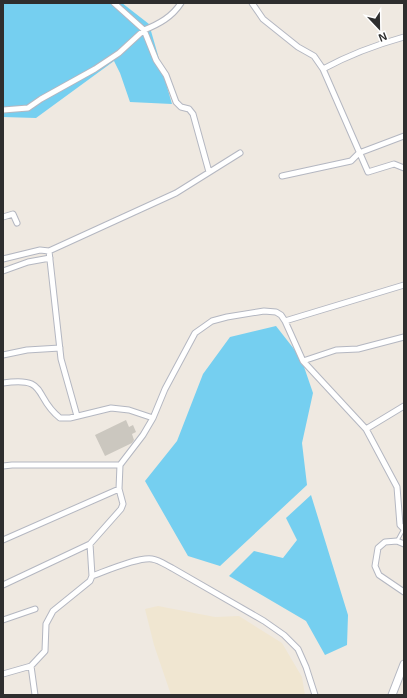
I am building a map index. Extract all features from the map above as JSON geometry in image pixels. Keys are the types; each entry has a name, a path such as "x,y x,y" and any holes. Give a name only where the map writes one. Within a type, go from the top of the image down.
{"main road":[{"path":"392,695 404,664"}],"street":[{"path":"114,3 144,30 156,60 166,75 176,102 181,107 189,109 193,114 209,172"},
{"path":"3,110 28,108 41,99 95,69 119,53 144,30 160,23 177,10 182,3"},
{"path":"252,3 263,19 298,48 314,56 323,69 368,172 394,164 404,168"},
{"path":"323,69 350,55 382,43 404,37"},
{"path":"282,176 350,161 360,153 404,136"},
{"path":"3,259 40,250 50,251 176,193 240,153"},
{"path":"3,217 13,214 17,223"},
{"path":"50,251 60,348 77,416"},
{"path":"3,271 28,262 50,258"},
{"path":"285,321 404,285"},
{"path":"3,585 90,544 121,509 123,504 119,489 120,465 143,435 153,418 165,389 177,368 186,347 195,333 212,321 264,311 276,312 281,315 303,361 366,429 397,487 400,525 404,529"},
{"path":"303,361 336,350 358,349 404,337"},
{"path":"3,355 27,350 60,348"},
{"path":"3,383 16,381 28,382 36,386 52,412 60,418 77,416 111,408 129,410 153,418"},
{"path":"366,429 404,406"},
{"path":"3,466 120,465"},
{"path":"3,540 119,489"},
{"path":"404,544 397,541 385,542 378,548 375,566 379,575 404,592"},
{"path":"3,674 31,666 45,651 46,624 53,611 90,581 92,576 90,544"},
{"path":"92,576 142,560 151,559 157,560 172,568 264,621 284,635 298,649 306,667 315,695"},
{"path":"3,620 35,609"},
{"path":"31,666 35,695"}],"lane":[{"path":"397,541 404,529"}],"shaded area":[{"path":"158,606 215,617 239,616 282,643 302,677 305,695 171,695 154,645 145,609"}],"water":[{"path":"3,3 122,3 149,24 172,104 130,102 120,73 114,61 36,118 3,117"},
{"path":"276,326 301,358 313,393 302,443 307,485 220,566 188,556 145,481 177,441 203,374 230,337"},
{"path":"311,495 348,615 347,645 325,655 306,621 229,576 254,551 283,558 297,540 286,518"}],"building":[{"path":"126,420 129,427 133,425 136,432 132,434 134,440 132,443 105,456 95,435"}]}
